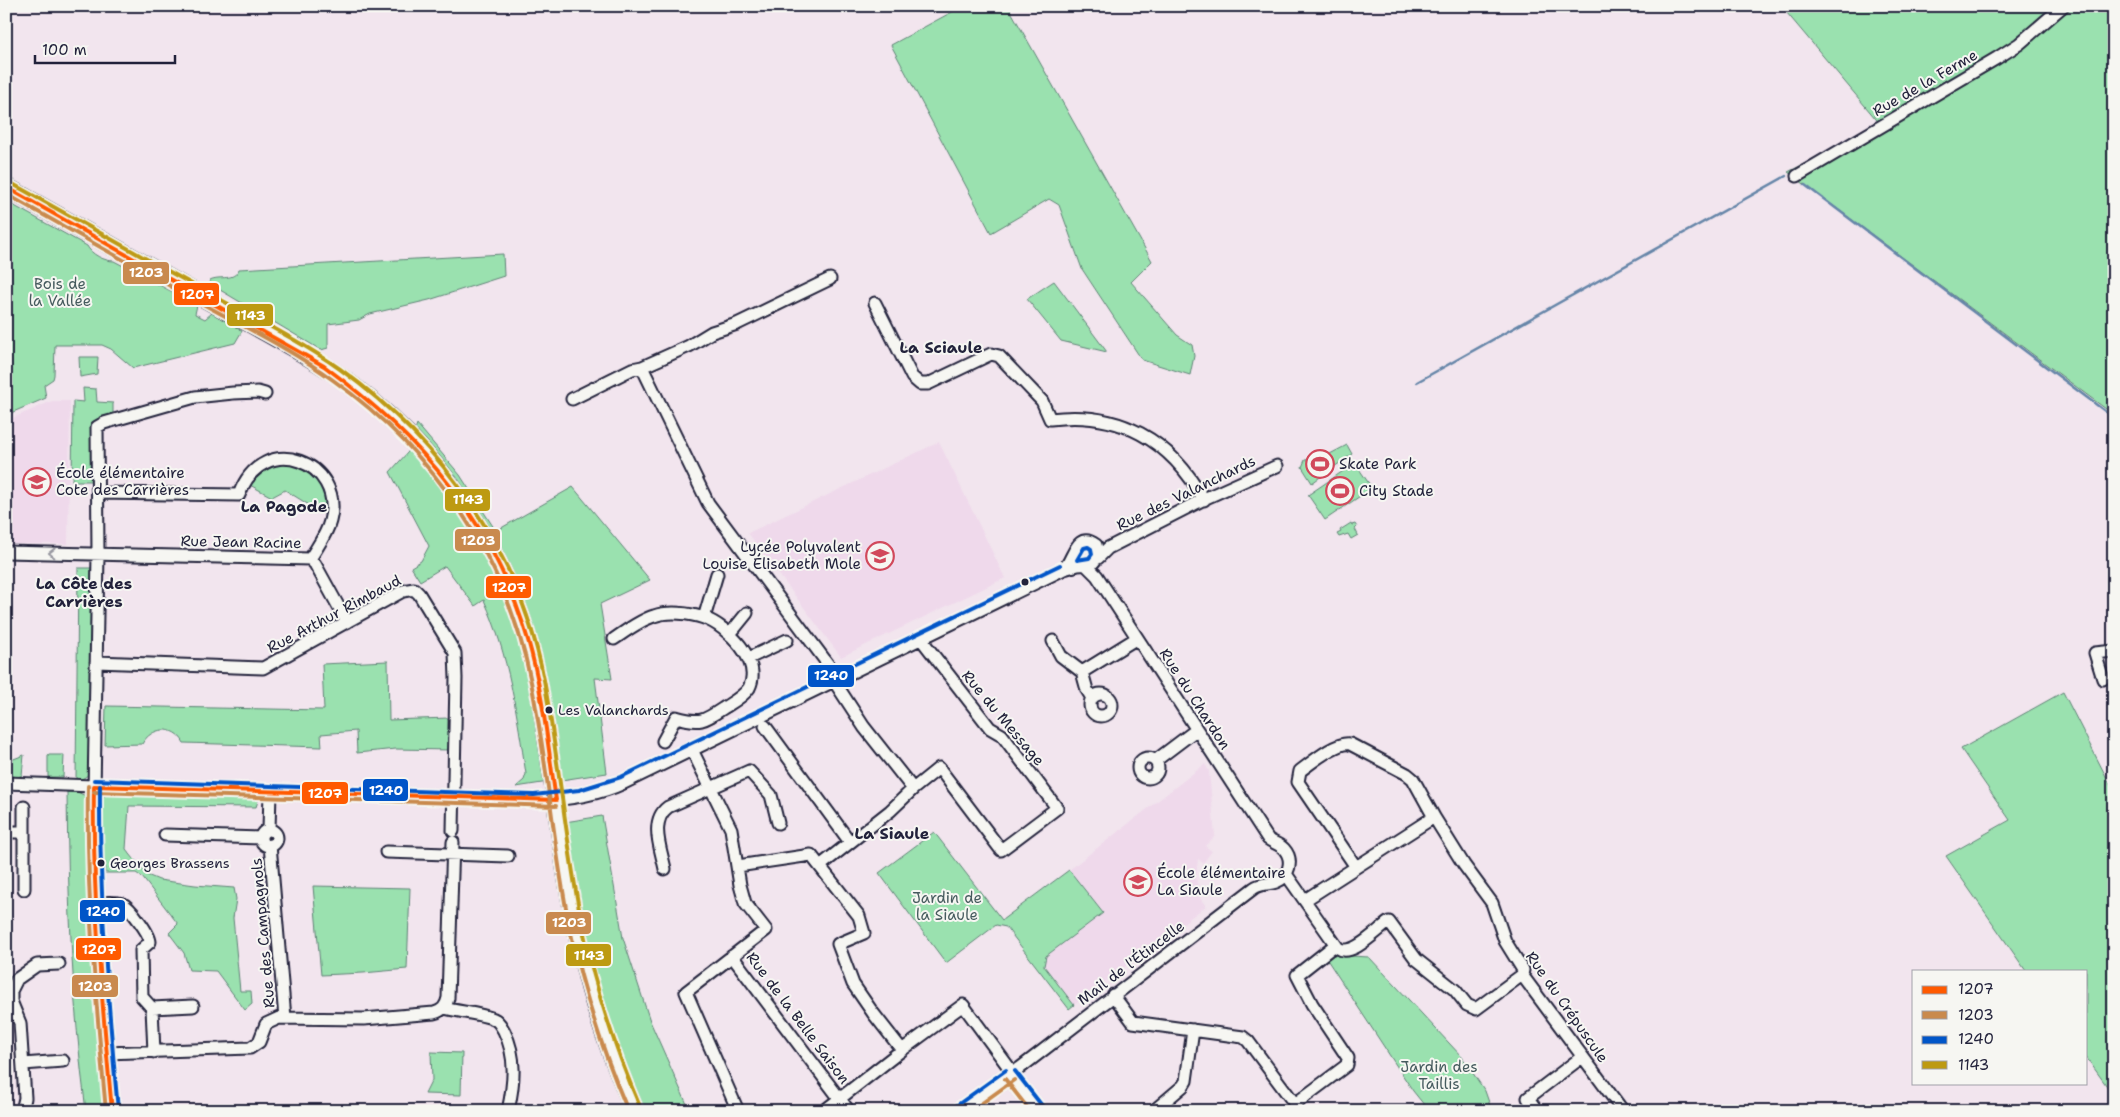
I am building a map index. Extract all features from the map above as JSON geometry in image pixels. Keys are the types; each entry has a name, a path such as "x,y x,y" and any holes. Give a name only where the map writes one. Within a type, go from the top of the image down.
{"main road":[{"path":"6,187 324,366 376,404 422,450 451,484 483,534 501,569 519,612 536,673 573,907 584,963 606,1038 635,1111"}],"street":[{"name":"Rue de la Ferme","path":"1797,176 2019,44 2063,6"},
{"path":"572,398 632,369 642,367 689,346 712,332 738,324 830,279"},
{"path":"875,302 912,376 920,384 928,384 991,354 999,356 1042,401 1050,419 1079,416 1091,417 1134,429 1160,445 1180,463 1204,500"},
{"path":"642,367 708,503 837,680 864,727 913,789 890,811 820,866"},
{"path":"112,1111 106,1053 93,852 98,554 97,427 104,423 195,397 241,393 265,394"},
{"path":"98,493 239,495 247,477 263,464 284,459 298,461 310,466 320,475 327,486 331,499 329,524 310,559"},
{"name":"Rue des Valanchards","path":"1091,562 1103,547 1278,466"},
{"path":"1064,569 1078,544 1082,541 1091,541 1103,547"},
{"name":"Rue Jean Racine","path":"6,552 310,559 315,564 347,622"},
{"name":"Rue du Chardon","path":"1074,552 1076,560 1091,562 1097,576 1268,839 1284,849 1290,862 1286,874"},
{"path":"6,783 556,800 609,790 1064,569 1091,562"},
{"path":"704,618 717,574"},
{"name":"Rue Arthur Rimbaud","path":"96,662 260,668 272,664 410,588 414,589 429,609 452,648 456,659 454,810 448,998 444,1008"},
{"path":"614,639 654,616 676,613 704,618 730,634 749,658 753,674 748,688 736,701 707,719 694,722 676,717 663,741"},
{"path":"730,634 747,613"},
{"path":"1082,672 1137,638"},
{"name":"Rue du Message","path":"913,789 939,768 1001,850 1057,808 1002,735 990,728 921,639"},
{"path":"749,658 787,640"},
{"path":"1053,641 1061,656 1082,672 1087,690 1092,698"},
{"path":"2103,679 2095,653 2114,652"},
{"path":"765,726 850,842"},
{"path":"1155,761 1196,730"},
{"name":"Rue du Crépuscule","path":"1356,867 1298,782 1300,771 1334,748 1346,743 1408,774 1413,779 1464,865 1492,903 1505,941 1523,970 1522,975 1622,1111"},
{"name":"Rue de la Belle Saison","path":"692,750 731,829 740,886 745,902 766,930 686,992 738,1111"},
{"path":"665,868 657,828 663,811 668,807 749,771 771,795 778,822"},
{"name":"Rue des Campagnols","path":"270,791 267,838 285,1018"},
{"path":"24,808 24,889"},
{"path":"1305,900 1434,817"},
{"path":"6,832 24,832"},
{"name":"Rue des Campagnols","path":"165,836 267,838"},
{"path":"386,852 453,842 508,856"},
{"path":"738,866 812,855 859,916 864,933 838,944 853,984 902,1050"},
{"path":"1286,874 1335,945 1341,950 1356,948 1389,922 1416,959 1454,990 1467,1004 1476,1009 1522,975"},
{"name":"Mail de l'Étincelle","path":"960,1111 1012,1074 1254,888 1263,884 1278,882 1286,874"},
{"path":"95,903 118,903 126,906 149,935 150,942 141,950 140,957 142,997 152,1008 154,1052"},
{"path":"1113,995 1133,1022 1243,1037 1295,1104 1347,1065 1348,1062 1348,1058 1312,1004 1297,975 1335,945"},
{"name":"Rue de la Belle Saison","path":"732,956 849,1111"},
{"path":"22,1111 25,1098 20,1023 11,1001 11,991 17,979 37,965 59,964"},
{"name":"Rue de la Belle Saison","path":"824,1111 962,1005 1012,1074"},
{"path":"152,1008 193,1006"},
{"path":"106,1053 253,1047 259,1042 266,1024 273,1019 364,1019 434,1013 444,1008 494,1019 501,1026 510,1044 512,1055 514,1081 508,1111"},
{"path":"1158,1111 1156,1109 1183,1086 1186,1081 1193,1030"},
{"path":"1537,1111 1528,1098 1582,1057"},
{"path":"23,1064 63,1061"},
{"path":"1012,1074 1038,1111"}],"shaded area":[{"name":"École élémentaire Cote des Carrières","path":"52,401 70,401 68,544 6,544 6,421"},
{"name":"Lycée Polyvalent Louise Élisabeth Mole","path":"939,442 1005,578 841,657 748,533"},
{"name":"École élémentaire La Siaule","path":"1205,764 1209,771 1215,836 1205,846 1212,851 1203,863 1198,859 1196,877 1200,898 1206,906 1074,1005 1044,966 1046,956 1103,913 1069,870"}],"green space":[{"path":"963,6 1008,6 1152,261 1131,282 1177,335 1192,345 1194,356 1190,375 1142,360 1082,269 1059,205 1049,199 991,233 891,45"},
{"path":"1781,6 2114,6 2114,415 1788,172 1881,125"},
{"name":"Bois de la Vallée","path":"9,203 87,246 91,252 98,256 114,261 197,305 195,314 205,319 212,313 242,331 235,343 133,368 111,349 102,345 55,345 53,379 44,385 46,398 6,415 6,204"},
{"path":"503,254 504,276 429,300 370,314 359,320 328,324 328,348 321,350 210,284 210,280 234,276 239,269"},
{"path":"1054,281 1107,352 1061,341 1027,299"},
{"path":"79,357 98,357 97,374 80,377"},
{"path":"83,388 96,389 97,402 113,403 113,414 97,420 94,481 72,481 73,401 84,402"},
{"path":"417,424 460,475 496,531 573,487 650,580 600,604 612,679 595,678 607,773 516,787 524,780 526,774 519,730 506,664 493,621 484,600 475,606 445,566 420,581 411,567 421,561 429,546 390,472 408,452"},
{"name":"Skate Park","path":"1347,445 1352,454 1312,483 1302,467 1305,460 1311,459 1321,451 1328,455"},
{"path":"293,462 319,479 329,509 322,513 285,490 272,497 248,484 265,466"},
{"name":"City Stade","path":"1355,463 1372,488 1325,520 1308,495"},
{"path":"1351,523 1357,527 1355,529 1358,535 1351,539 1348,534 1339,537 1337,534 1341,532 1340,530"},
{"path":"78,568 93,568 90,774 80,780 76,780"},
{"path":"388,661 389,720 449,718 450,750 396,749 357,753 356,731 321,734 322,747 184,743 180,737 169,730 157,731 151,734 142,744 105,745 106,706 324,710 322,664"},
{"path":"2063,692 2114,792 2114,1096 2088,1060 2088,970 2025,970 1946,856 2010,820 1961,749"},
{"path":"24,755 22,775 6,777 6,762"},
{"path":"48,755 64,755 63,777 48,777"},
{"path":"67,792 77,792 86,796 87,803 87,889 91,968 105,1111 86,1111 81,1071 72,952"},
{"path":"109,793 259,798 256,807 129,806 126,849 147,875 159,880 234,888 236,899 233,918 240,991 251,991 252,1004 245,1010 216,971 189,970 184,953 169,933 178,924 142,877 136,873 105,873 105,863 102,856 101,805 102,798"},
{"path":"602,816 623,938 650,1021 690,1111 641,1111 612,1039 583,930 565,822"},
{"name":"Jardin de la Siaule","path":"934,832 1002,920 1069,870 1103,913 1046,956 1044,966 1074,1005 1069,1009 1006,927 996,925 946,963 879,873"},
{"path":"313,886 410,888 407,969 321,975"},
{"name":"Jardin des Taillis","path":"1332,955 1369,957 1462,1057 1485,1091 1492,1111 1429,1111 1413,1091 1326,958"},
{"path":"431,1052 462,1053 461,1095 425,1094 432,1080"}],"waterway":[{"path":"1417,382 1786,176"},
{"path":"1805,185 2114,418"}],"transit line":[{"name":"1143","path":"9,182 288,337 340,369 377,398 412,431 472,505 496,546 516,589 533,633 544,680 571,864 587,949 607,1018 641,1109"},
{"name":"1207","path":"6,187 324,366 392,422 422,453 450,485 474,520 495,557 513,597 528,640 538,679 556,800"},
{"name":"1203","path":"6,194 265,337 317,368 370,409 403,440 434,475 461,512 484,551 504,593 520,637 537,713 559,867 575,952 594,1022 628,1111"},
{"name":"1240","path":"1088,547 1091,549 1092,554 1089,558 1077,560 1084,548 1088,547"},
{"name":"1240","path":"94,780 534,795 579,790 621,777 1060,565"},
{"name":"1203","path":"88,786 90,908 106,1111"},
{"name":"1207","path":"94,786 556,800"},
{"name":"1207","path":"94,786 96,908 112,1111"},
{"name":"1240","path":"100,786 103,908 118,1110"},
{"name":"1203","path":"94,792 556,806"},
{"name":"1240","path":"956,1106 1006,1070"},
{"name":"1240","path":"1015,1071 1043,1107"},
{"name":"1203","path":"1005,1079 1030,1111"},
{"name":"1203","path":"971,1111 1014,1080"}],"place":[{"name":"Skate Park","path":"1320,464"},
{"name":"École élémentaire Cote des Carrières","path":"37,482"},
{"name":"City Stade","path":"1340,491"},
{"name":"Lycée Polyvalent Louise Élisabeth Mole","path":"880,556"},
{"name":"Les Valanchards","path":"549,710"},
{"name":"Georges Brassens","path":"101,863"},
{"name":"École élémentaire La Siaule","path":"1138,882"}],"district":[{"name":"La Sciaule","path":"941,347"},
{"name":"La Pagode","path":"284,506"},
{"name":"La Côte des Carrières","path":"84,592"},
{"name":"La Siaule","path":"892,833"}]}
